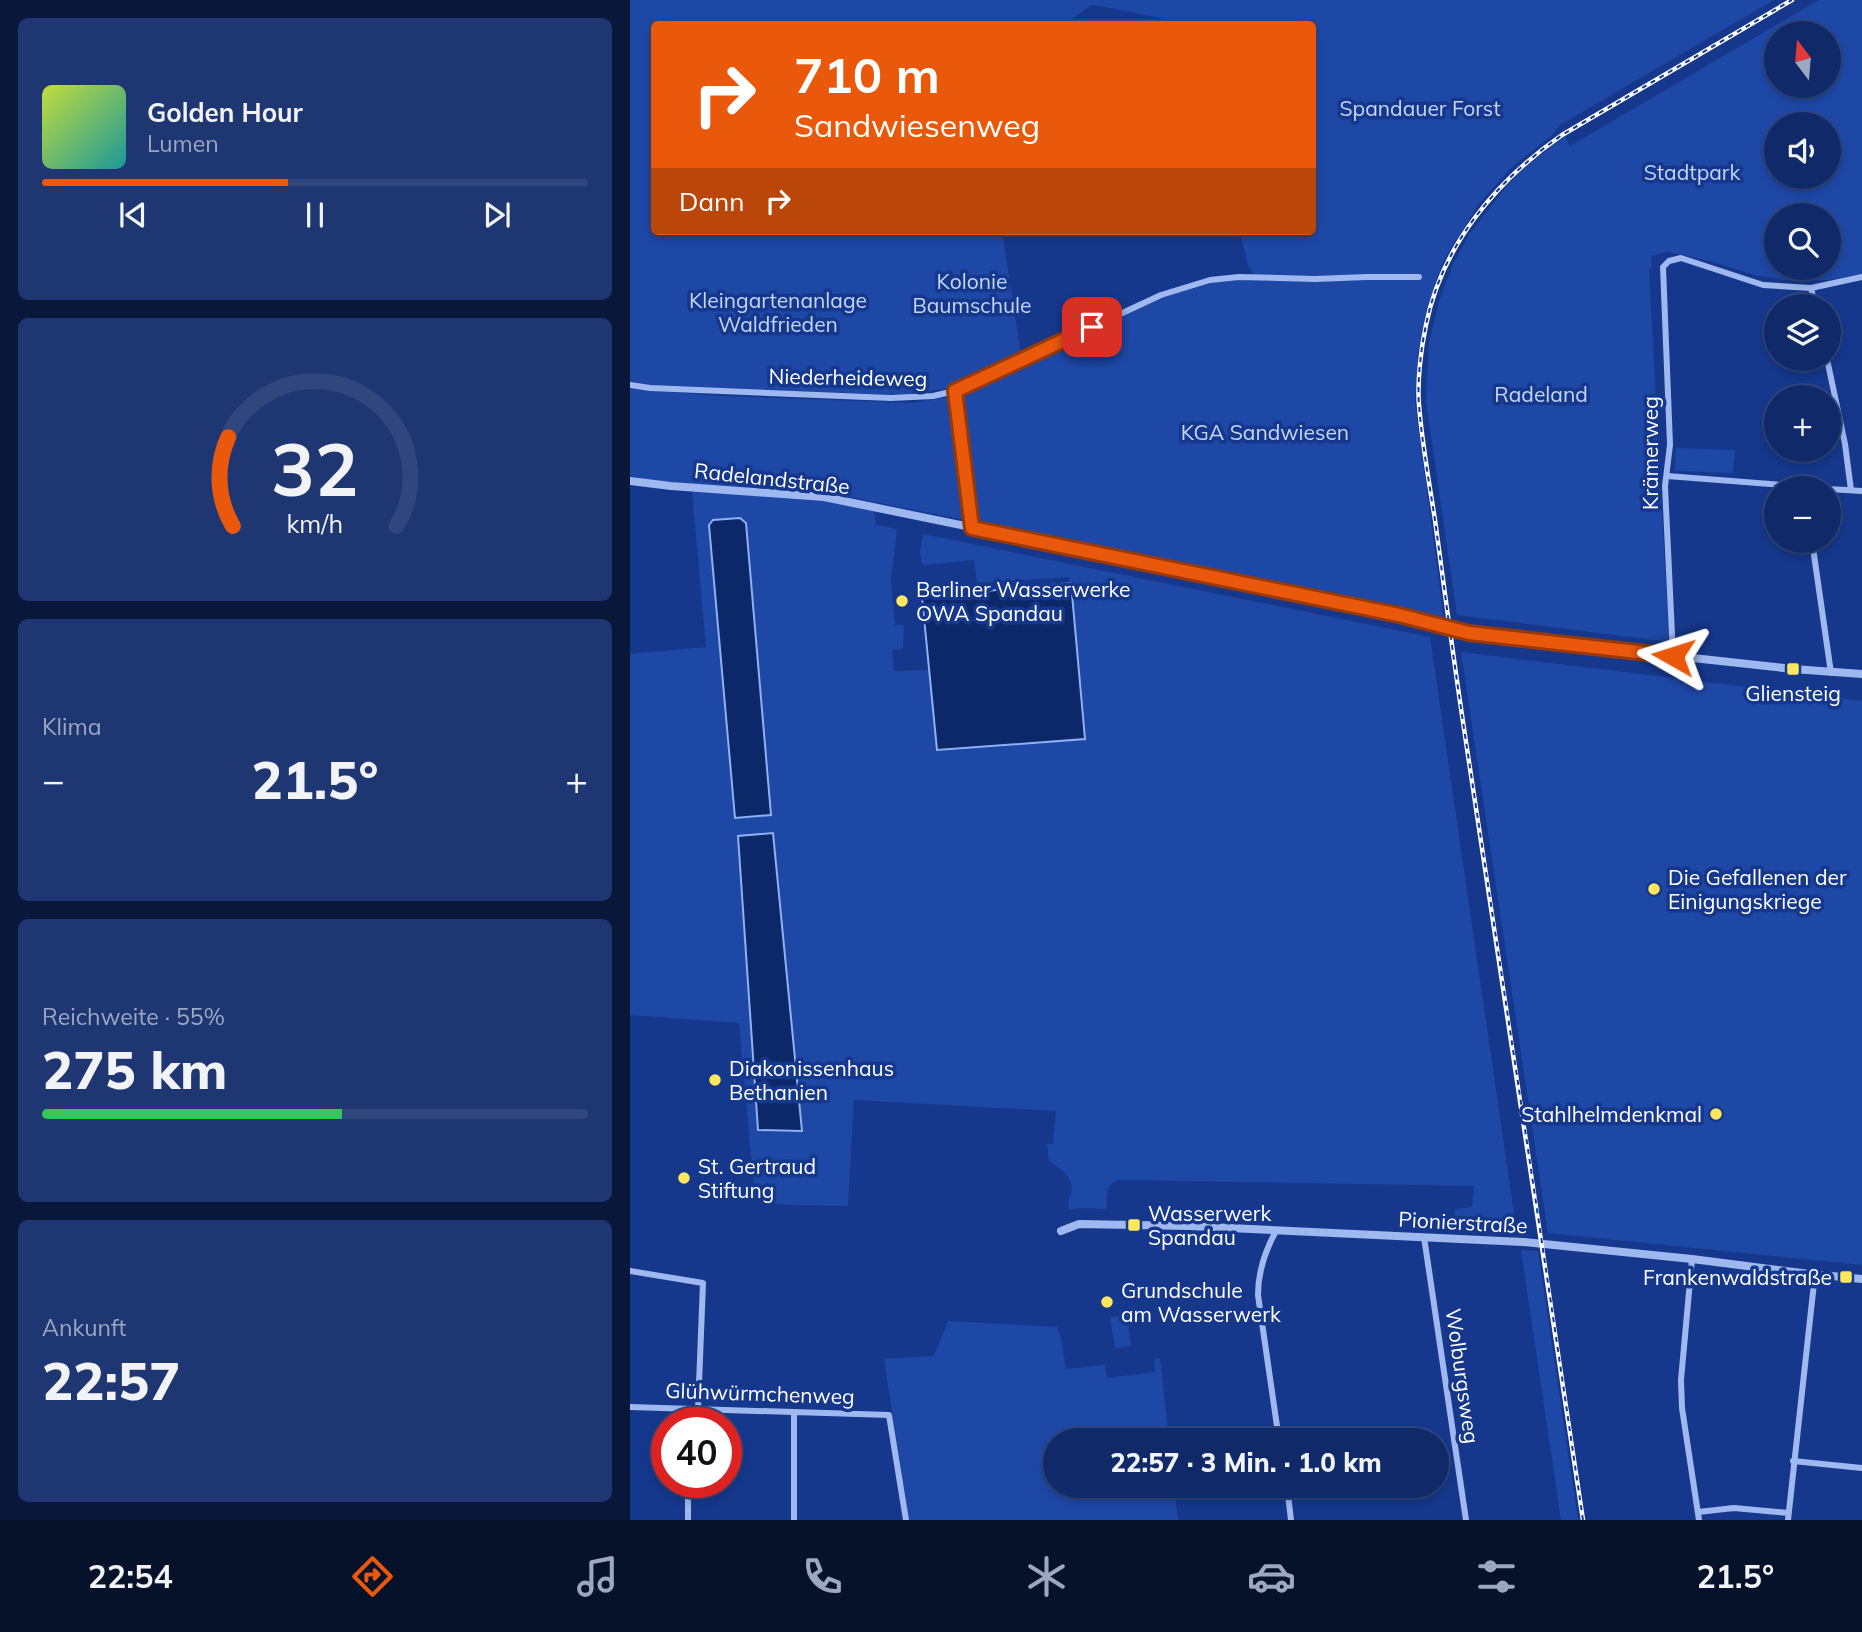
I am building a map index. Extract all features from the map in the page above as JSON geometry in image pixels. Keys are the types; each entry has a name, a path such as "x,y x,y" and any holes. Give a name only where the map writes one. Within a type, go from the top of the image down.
{"street":[{"name":"Krämerweg","path":"1673,656 1665,486 1670,445 1663,267 1677,258 1763,285 1811,288"},
{"name":"Niederheideweg","path":"630,386 891,398 933,396 955,391 1161,295 1210,280 1239,277 1419,278"},
{"path":"1812,294 1811,288 1862,277"},
{"path":"1830,371 1845,444 1851,491"},
{"path":"955,391 972,528"},
{"path":"1667,475 1764,484"},
{"name":"Radelandstraße","path":"630,481 687,488 824,497 1395,614 1469,633 1831,673 1862,674"},
{"path":"1841,490 1862,491"},
{"path":"1814,553 1831,673"},
{"name":"Pionierstraße","path":"1061,1231 1079,1224 1188,1226 1523,1242 1862,1279"},
{"path":"1276,1231 1268,1245 1258,1284 1277,1428"},
{"name":"Wolburgsweg","path":"1424,1237 1466,1520"},
{"path":"1692,1259 1681,1380 1699,1520"},
{"path":"630,1271 703,1283 698,1407"},
{"path":"1698,1511 1734,1508 1788,1517 1815,1274"},
{"name":"Glühwürmchenweg","path":"630,1407 651,1408"},
{"name":"Glühwürmchenweg","path":"742,1410 889,1415 906,1520"},
{"path":"794,1412 794,1520"},
{"path":"1793,1461 1862,1468"},
{"path":"688,1498 688,1520"},
{"path":"1288,1498 1291,1520"}],"green space":[{"path":"630,0 1774,0 1560,125 1552,135 1512,167 1478,205 1445,258 1434,286 1418,354 1415,402 1445,627 976,522 961,392 1164,297 1215,282 1244,280 1255,276 1248,266 1241,235 1316,235 1316,21 1176,21 1094,5 1069,21 651,21 651,235 1003,235 1021,355 947,388 906,395 630,386"},
{"name":"Radeland","path":"1819,0 1862,0 1862,274 1841,278 1841,203 1764,203 1764,276 1668,252 1651,256 1652,268 1649,268 1669,642 1457,615 1426,402 1429,343 1439,301 1453,264 1470,233 1507,186 1528,165 1565,136 1570,146 1764,32 1764,98 1841,98 1841,21 1783,21"},
{"path":"630,389 722,396 912,403 951,397 965,520 825,492 706,485 630,476"},
{"path":"1676,448 1735,450 1733,473 1675,471"},
{"path":"692,491 823,499 874,510 876,525 897,529 891,579 895,625 904,625 903,649 892,650 894,671 929,670 937,750 1085,738 1069,577 977,583 974,560 922,565 920,552 923,534 1430,637 1516,1227 1454,1224 1455,1209 1472,1207 1474,1186 1117,1180 1108,1187 1106,1209 1069,1210 1072,1188 1069,1178 1049,1161 1047,1144 1053,1144 1056,1111 854,1100 848,1206 788,1205 755,1200 739,1023 630,1015 630,654 706,647","holes":["740,518 746,523 771,815 735,818","773,833 802,1130 802,1131 758,1130 738,837"]},
{"path":"1461,652 1862,701 1862,1265 1548,1233"},
{"path":"1521,1250 1538,1251 1578,1520 1561,1520"},
{"path":"1127,1315 1131,1346 1115,1348 1110,1317"},
{"path":"948,1321 1057,1327 1066,1369 1105,1365 1107,1378 1155,1372 1154,1359 1160,1358 1168,1428 1043,1428 1043,1498 1175,1498 1178,1520 909,1520 884,1359 934,1356"}],"shaded area":[{"path":"740,518 746,523 771,815 735,818 709,525 713,520"},
{"path":"1071,583 1085,739 937,750 922,597"},
{"path":"773,833 802,1131 758,1130 738,836"}],"railway":[{"path":"1583,1520 1424,448 1419,396 1421,354 1434,296 1445,268 1475,217 1515,173 1562,135 1792,0"}],"place":[{"name":"Berliner Wasserwerke OWA Spandau","path":"902,601"},
{"name":"Gliensteig","path":"1793,669"},
{"name":"Die Gefallenen der Einigungskriege","path":"1654,889"},
{"name":"Diakonissenhaus Bethanien","path":"715,1080"},
{"name":"Stahlhelmdenkmal","path":"1716,1114"},
{"name":"St. Gertraud Stiftung","path":"684,1178"},
{"name":"Wasserwerk Spandau","path":"1134,1225"},
{"name":"Frankenwaldstraße","path":"1846,1277"},
{"name":"Grundschule am Wasserwerk","path":"1107,1302"}],"route":[{"path":"1092,327 955,391 972,528 1414,618 1469,633 1673,656"}],"park label":[{"name":"Spandauer Forst","path":"1420,108"},
{"name":"Stadtpark","path":"1692,172"},
{"name":"Kolonie Baumschule","path":"972,293"},
{"name":"Kleingartenanlage Waldfrieden","path":"778,312"},
{"name":"KGA Sandwiesen","path":"1265,432"}]}
